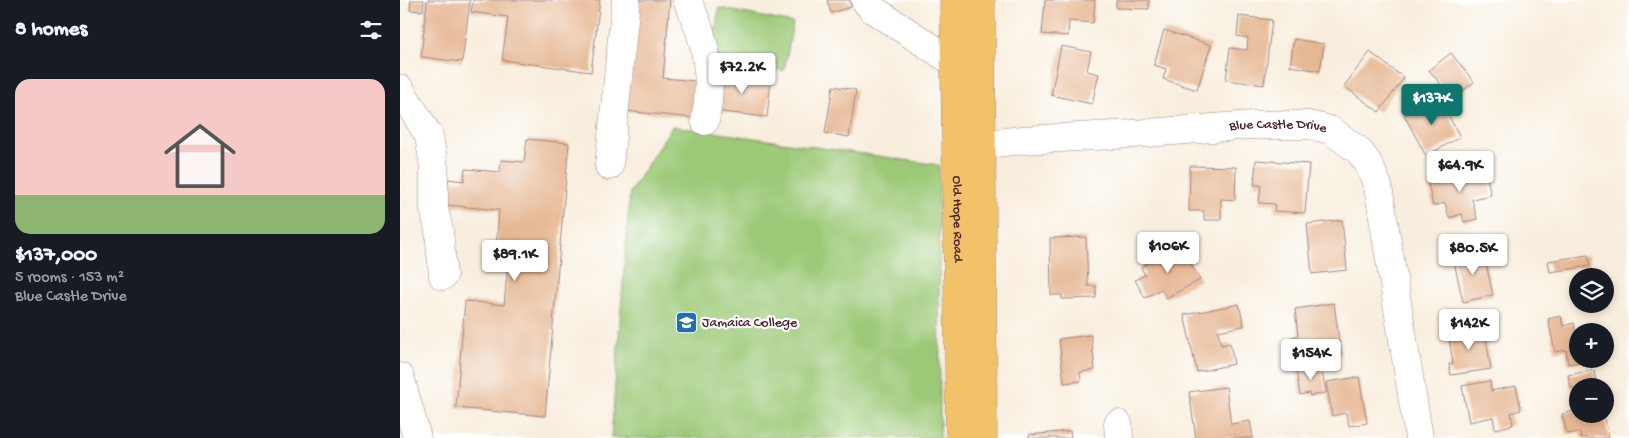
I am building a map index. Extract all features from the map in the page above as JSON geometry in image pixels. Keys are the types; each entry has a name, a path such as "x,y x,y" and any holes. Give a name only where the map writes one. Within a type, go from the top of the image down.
{"main road":[{"name":"Old Hope Road","path":"954,0 955,63 969,147 983,438"},
{"name":"Old Hope Road","path":"960,438 969,147 981,0"}],"street":[{"path":"609,166 626,0"},
{"path":"687,0 698,22 709,68 709,102 705,121"},
{"path":"865,0 872,9 955,63"},
{"path":"400,89 429,136 434,167 434,209 439,230 443,276"},
{"name":"Blue Castle Drive","path":"969,147 1023,140 1253,125 1309,125 1330,130 1358,150 1368,163 1378,186 1419,438"},
{"path":"400,377 417,438"}],"green space":[{"path":"719,8 793,23 784,71 710,56"},
{"path":"672,126 939,165 940,438 611,438 630,192"}],"building":[{"path":"411,0 424,0 423,11 410,10"},
{"path":"427,0 470,0 462,62 421,57"},
{"path":"473,0 600,0 591,72 502,60 508,17 471,12"},
{"path":"636,0 670,0 663,78 707,82 703,119 625,111"},
{"path":"827,0 849,0 851,7 831,13"},
{"path":"1045,0 1095,0 1093,23 1069,21 1068,36 1042,34"},
{"path":"1116,0 1149,0 1149,9 1116,8"},
{"path":"1239,16 1272,20 1264,85 1226,80 1230,48 1247,50 1248,38 1237,36"},
{"path":"1164,30 1211,45 1197,90 1163,79 1166,69 1154,65"},
{"path":"1294,39 1324,44 1320,71 1290,66"},
{"path":"1061,46 1091,52 1087,71 1099,74 1092,104 1051,95"},
{"path":"1370,52 1404,78 1379,112 1344,86"},
{"path":"1451,53 1474,82 1452,99 1429,70"},
{"path":"718,73 771,79 767,117 713,111"},
{"path":"833,86 856,90 849,137 825,133"},
{"path":"1438,96 1460,137 1426,156 1404,115"},
{"path":"527,139 569,143 545,416 456,408 465,301 504,305 509,251 496,250 499,210 446,205 448,179 464,181 465,169 500,172 501,160 524,162"},
{"path":"1256,160 1309,164 1305,213 1274,211 1275,204 1259,203 1261,185 1254,185"},
{"path":"1190,166 1236,167 1235,200 1221,199 1221,220 1204,220 1204,211 1189,211"},
{"path":"1485,169 1491,195 1472,199 1477,219 1464,222 1462,214 1449,218 1445,203 1433,206 1428,183"},
{"path":"1342,220 1347,270 1312,274 1307,224"},
{"path":"1086,237 1088,286 1096,286 1096,298 1062,299 1062,295 1051,295 1050,238"},
{"path":"1181,246 1200,280 1166,298 1161,289 1145,298 1135,280 1145,275 1141,267"},
{"path":"1483,250 1493,295 1463,302 1453,257"},
{"path":"1588,255 1590,266 1550,272 1548,261"},
{"path":"1334,303 1341,355 1318,358 1317,350 1306,351 1305,346 1293,348 1292,337 1298,336 1295,309"},
{"path":"1239,304 1244,326 1218,331 1221,345 1230,343 1234,364 1197,372 1184,315"},
{"path":"1561,316 1563,326 1569,324 1569,364 1566,350 1555,352 1548,319"},
{"path":"1484,327 1491,369 1451,375 1449,364 1453,364 1448,332"},
{"path":"1091,335 1095,370 1080,372 1081,381 1064,383 1059,339"},
{"path":"1321,366 1326,393 1310,396 1309,393 1300,395 1296,370"},
{"path":"1594,370 1595,378 1569,379 1568,375"},
{"path":"1359,377 1367,423 1349,426 1346,413 1332,416 1326,382"},
{"path":"1490,381 1491,391 1516,386 1521,410 1511,413 1513,425 1495,429 1493,417 1469,422 1462,386"},
{"path":"1226,387 1231,424 1250,421 1253,438 1196,438 1189,392"},
{"path":"1569,412 1569,423 1606,423 1609,438 1581,438 1580,432 1567,434 1562,414"},
{"path":"1070,431 1071,438 1029,438 1029,435"}],"place":[{"name":"Jamaica College","path":"686,323"}]}
